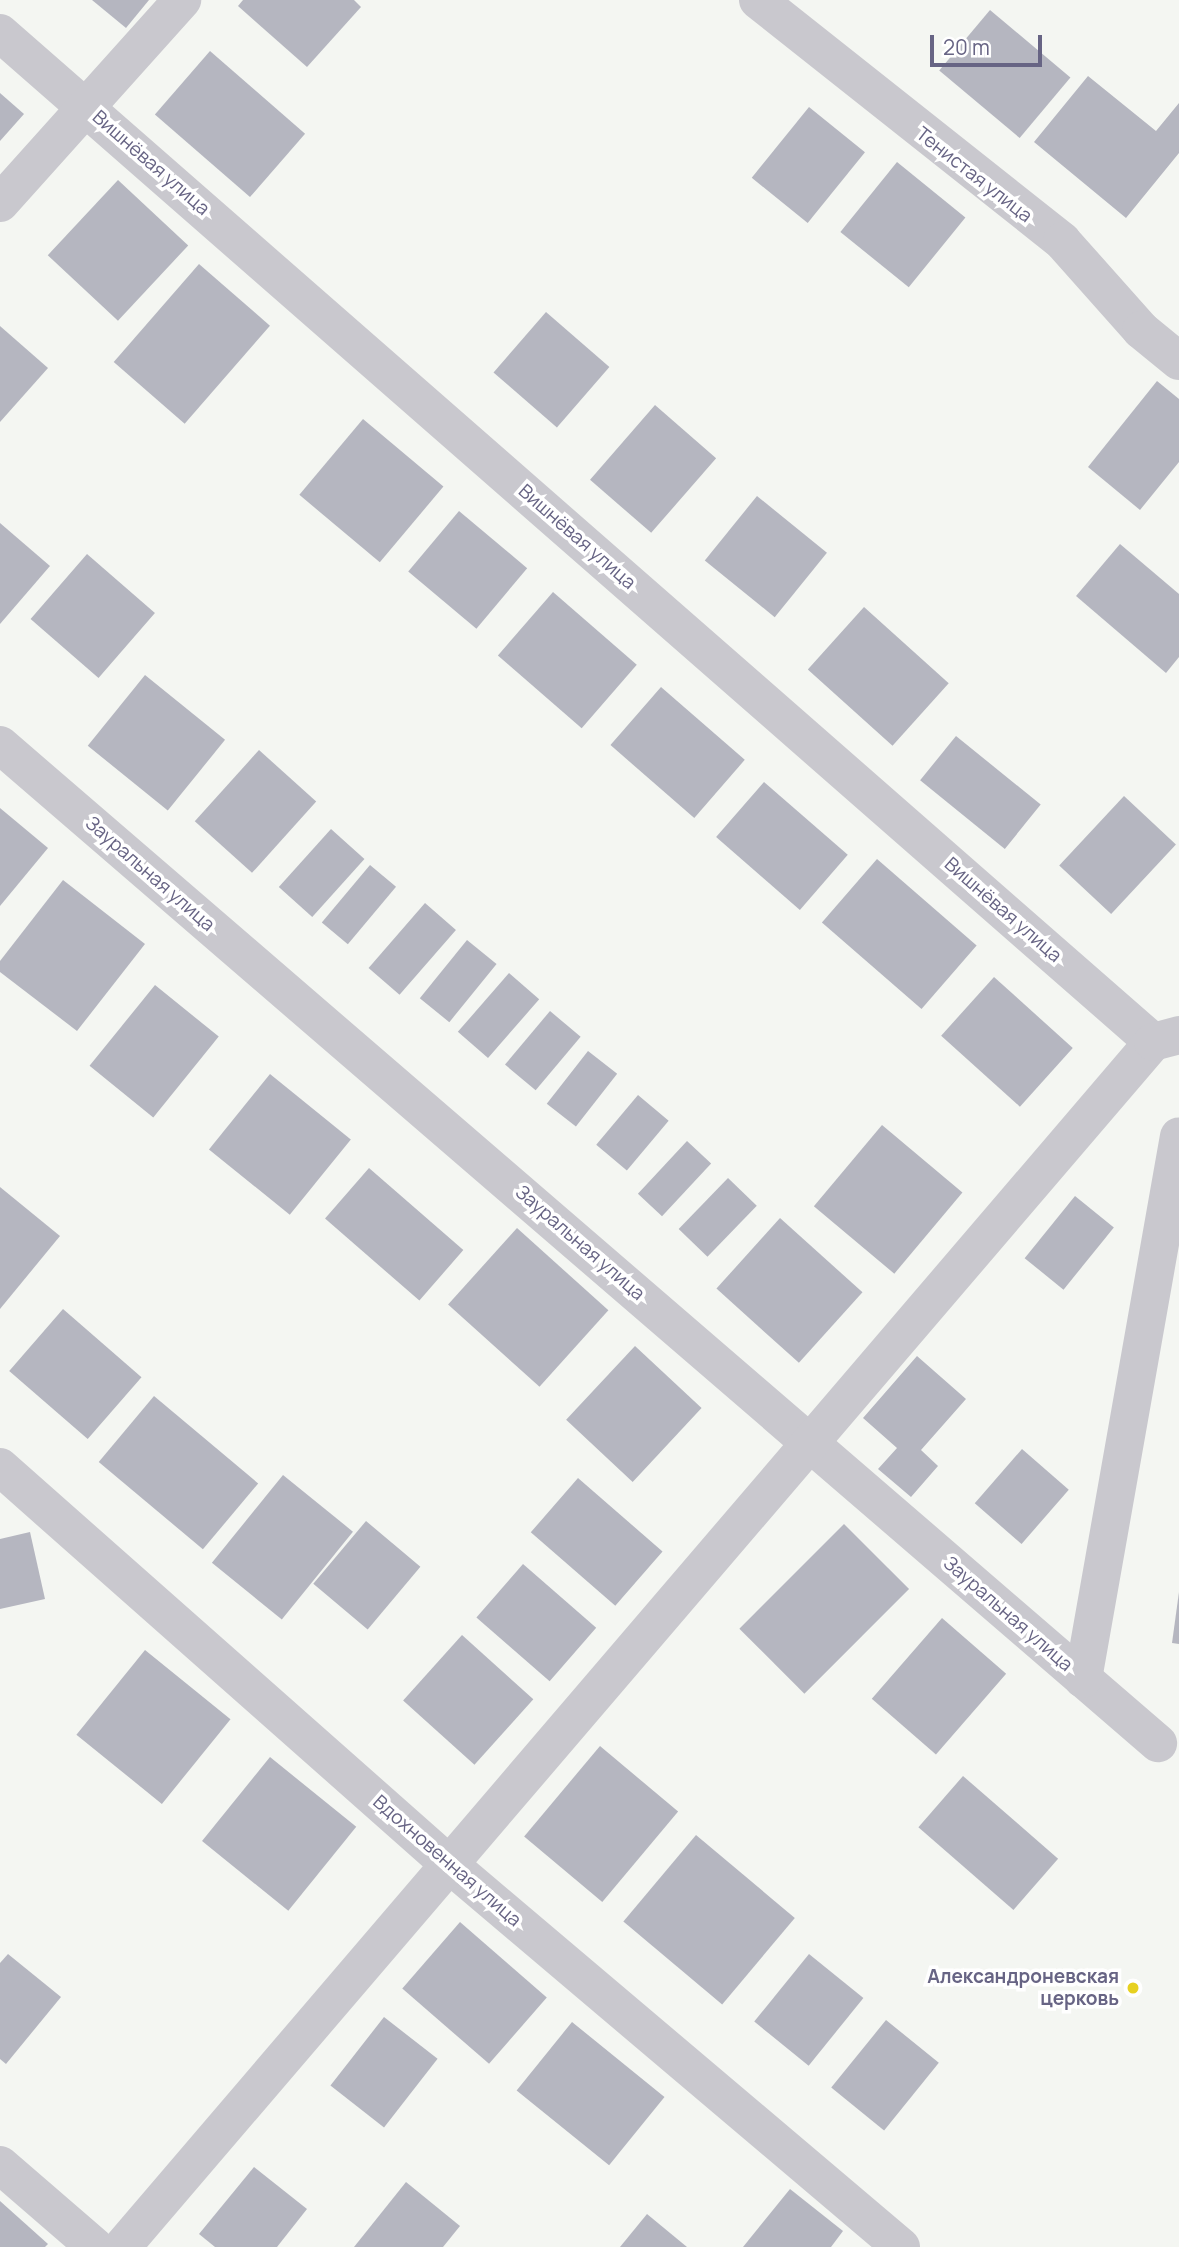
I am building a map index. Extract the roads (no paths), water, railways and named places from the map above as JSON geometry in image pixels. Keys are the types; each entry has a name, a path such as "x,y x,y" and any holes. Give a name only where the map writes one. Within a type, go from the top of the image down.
{"street":[{"path":"0,203 182,0"},
{"name":"Тенистая улица","path":"758,0 1062,241 1141,330 1179,360"},
{"name":"Вишнёвая улица","path":"0,33 1166,1038"},
{"name":"Зауральная улица","path":"0,745 1158,1744"},
{"path":"121,2247 1166,1038"},
{"path":"1083,1679 1179,1136"},
{"name":"Вдохновенная улица","path":"0,1467 450,1865 901,2247"},
{"path":"0,2165 95,2247"}],"place":[{"name":"Александроневская церковь","path":"1133,1988"}]}
